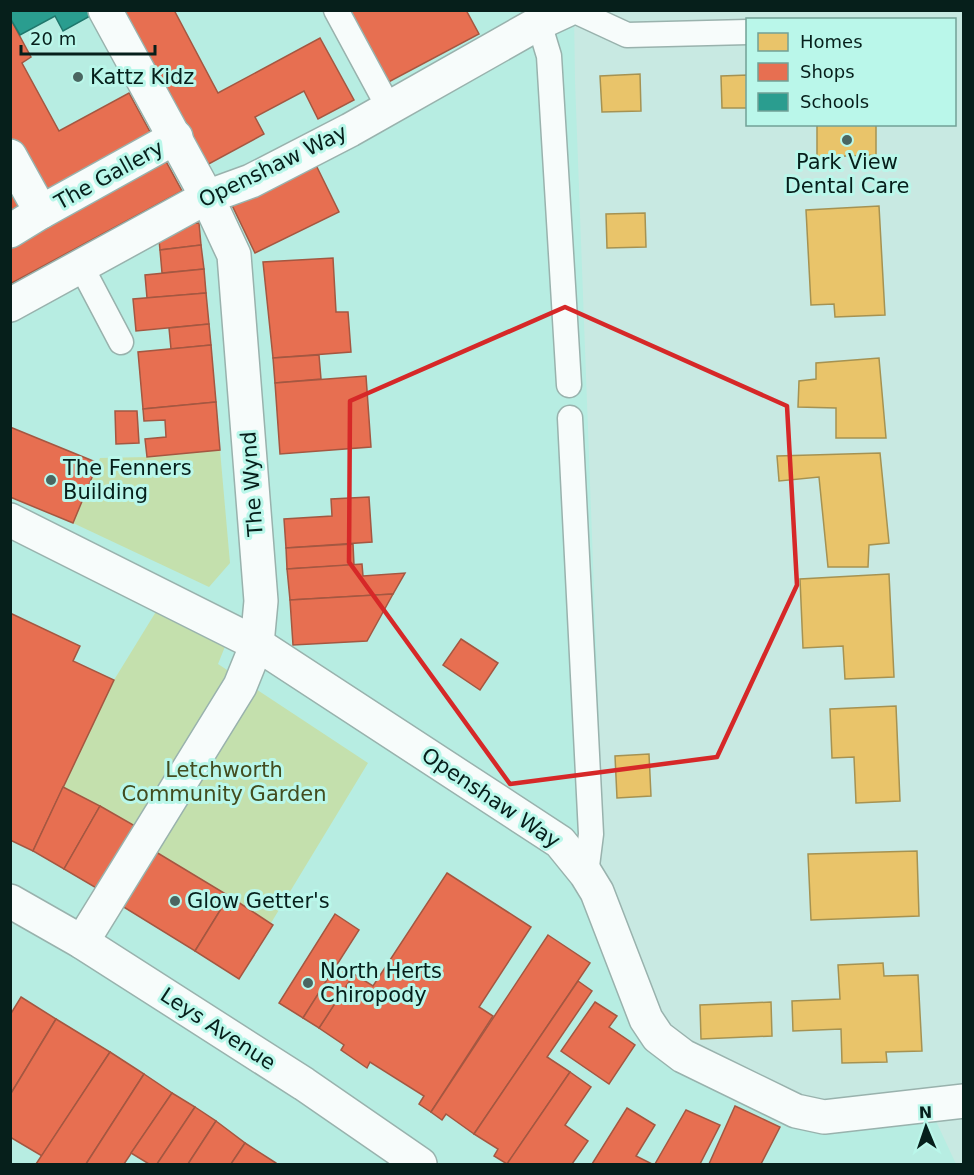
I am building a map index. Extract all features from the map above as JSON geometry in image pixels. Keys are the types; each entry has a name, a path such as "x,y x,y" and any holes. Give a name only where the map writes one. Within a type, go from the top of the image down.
{"street":[{"name":"The Wynd","path":"82,942 240,686 257,644 261,601 234,255 176,137 105,10"},
{"name":"Openshaw Way","path":"10,305 207,197 251,181 389,108 553,17"},
{"name":"The Gallery","path":"10,231 176,137"},
{"name":"The Gallery","path":"10,156 41,212"},
{"name":"Openshaw Way","path":"10,520 257,644 560,842 586,874 597,892 646,1019 658,1037 683,1056 796,1111 824,1117 963,1101"},
{"name":"Leys Avenue","path":"10,901 82,942 304,1084 420,1164"}],"lane":[{"path":"336,10 389,108"},
{"path":"573,10 627,35 746,32"},
{"path":"553,17 549,56 569,385"},
{"path":"81,267 122,342"},
{"path":"570,418 591,834 586,874"}],"highlighted area":[{"path":"565,307 787,406 797,585 717,757 510,784 349,562 350,401"}],"shaded area":[{"path":"10,11 574,11 603,831 597,893 646,1019 796,1111 928,1104 956,1164 11,1164"}],"green space":[{"path":"220,450 230,563 209,587 73,523 100,458 147,457"},
{"name":"Letchworth Community Garden","path":"157,610 226,644 218,664 368,763 271,923 156,852 63,787 114,680"}],"building: Homes":[{"path":"640,74 641,111 602,112 600,76"},
{"name":"Park View Dental Care","path":"746,75 746,108 722,108 721,76"},
{"name":"Park View Dental Care","path":"817,126 876,126 876,155 817,157"},
{"path":"879,206 885,315 835,317 834,304 811,305 806,210"},
{"path":"645,213 646,247 607,248 606,214"},
{"path":"879,358 886,438 836,438 836,408 798,407 799,381 816,379 816,363"},
{"path":"880,453 889,543 869,545 868,567 828,567 819,477 779,481 777,456"},
{"path":"889,574 894,677 845,679 843,646 803,648 800,579"},
{"path":"896,706 900,801 856,803 854,757 832,758 830,709"},
{"path":"649,754 651,796 617,798 615,756"},
{"path":"917,851 919,916 811,920 808,854"},
{"path":"883,963 884,976 918,975 922,1051 886,1052 887,1062 842,1063 841,1029 793,1031 792,1001 840,999 838,965"},
{"path":"771,1002 772,1036 701,1039 700,1005"}],"building: Shops":[{"path":"121,10 174,10 218,93 320,38 354,100 318,119 304,91 255,117 264,134 205,166"},
{"path":"343,10 466,10 479,34 383,85"},
{"path":"10,18 31,57 22,63 59,131 129,93 182,191 10,284"},
{"path":"314,161 339,212 255,253 230,201"},
{"path":"199,223 201,245 160,250 159,240 186,228 185,224"},
{"path":"201,245 204,269 162,273 160,250"},
{"path":"333,258 336,312 348,312 351,352 273,358 263,262"},
{"path":"204,269 206,293 147,298 145,275"},
{"path":"206,293 209,324 136,331 133,299"},
{"path":"209,324 211,345 171,349 169,328"},
{"path":"211,345 216,402 143,409 138,352"},
{"path":"319,355 321,379 275,383 273,358"},
{"path":"366,376 371,447 280,454 275,383"},
{"path":"216,402 220,450 147,457 145,439 166,437 165,420 144,421 143,409"},
{"path":"115,411 137,411 139,443 116,444"},
{"name":"The Fenners Building","path":"10,427 98,463 73,523 10,497"},
{"path":"369,497 372,542 286,548 284,519 332,516 331,499"},
{"path":"353,544 354,565 287,569 286,548"},
{"path":"362,564 363,576 405,573 393,594 290,600 287,569"},
{"path":"393,594 367,641 293,645 290,600"},
{"path":"10,613 80,646 73,661 114,680 33,851 10,840"},
{"path":"461,639 498,663 480,690 443,665"},
{"path":"63,787 100,806 64,869 33,851"},
{"path":"100,806 135,826 98,889 64,869"},
{"name":"Glow Getter's","path":"156,852 229,896 195,951 122,906"},
{"path":"447,873 531,927 479,1007 493,1016 431,1112 419,1104 424,1096 370,1062 367,1068 341,1050 344,1045 319,1028 354,974 373,986"},
{"path":"229,896 273,925 239,979 195,951"},
{"name":"North Herts Chiropody","path":"335,914 359,930 303,1018 279,1003"},
{"path":"548,935 590,963 474,1134 446,1114 442,1120 431,1112"},
{"path":"337,964 354,974 319,1028 303,1018"},
{"path":"578,981 592,991 547,1057 570,1072 507,1164 494,1156 498,1149 474,1134"},
{"path":"21,997 56,1019 10,1095 10,1015"},
{"path":"595,1002 617,1016 609,1027 635,1045 609,1084 561,1051"},
{"path":"56,1019 110,1052 42,1156 10,1137 10,1095"},
{"path":"110,1052 144,1074 86,1164 36,1164"},
{"path":"570,1072 591,1087 565,1125 588,1141 572,1164 507,1164"},
{"path":"144,1074 172,1093 124,1164 86,1164"},
{"path":"172,1093 195,1107 157,1164 149,1164 131,1153"},
{"path":"735,1106 780,1127 761,1164 709,1164"},
{"path":"195,1107 216,1121 188,1164 157,1164"},
{"path":"627,1108 655,1125 636,1156 652,1164 592,1164"},
{"path":"686,1110 720,1125 700,1164 655,1164"},
{"path":"216,1121 245,1143 231,1164 188,1164"},
{"path":"245,1143 276,1163 276,1164 231,1164"}],"building: Schools":[{"path":"10,10 90,10 92,15 63,31 55,16 20,35 10,18"}],"place":[{"name":"Kattz Kidz","path":"78,77"},
{"name":"Park View Dental Care","path":"847,140"},
{"name":"The Fenners Building","path":"51,480"},
{"name":"Glow Getter's","path":"175,901"},
{"name":"North Herts Chiropody","path":"308,983"}]}
